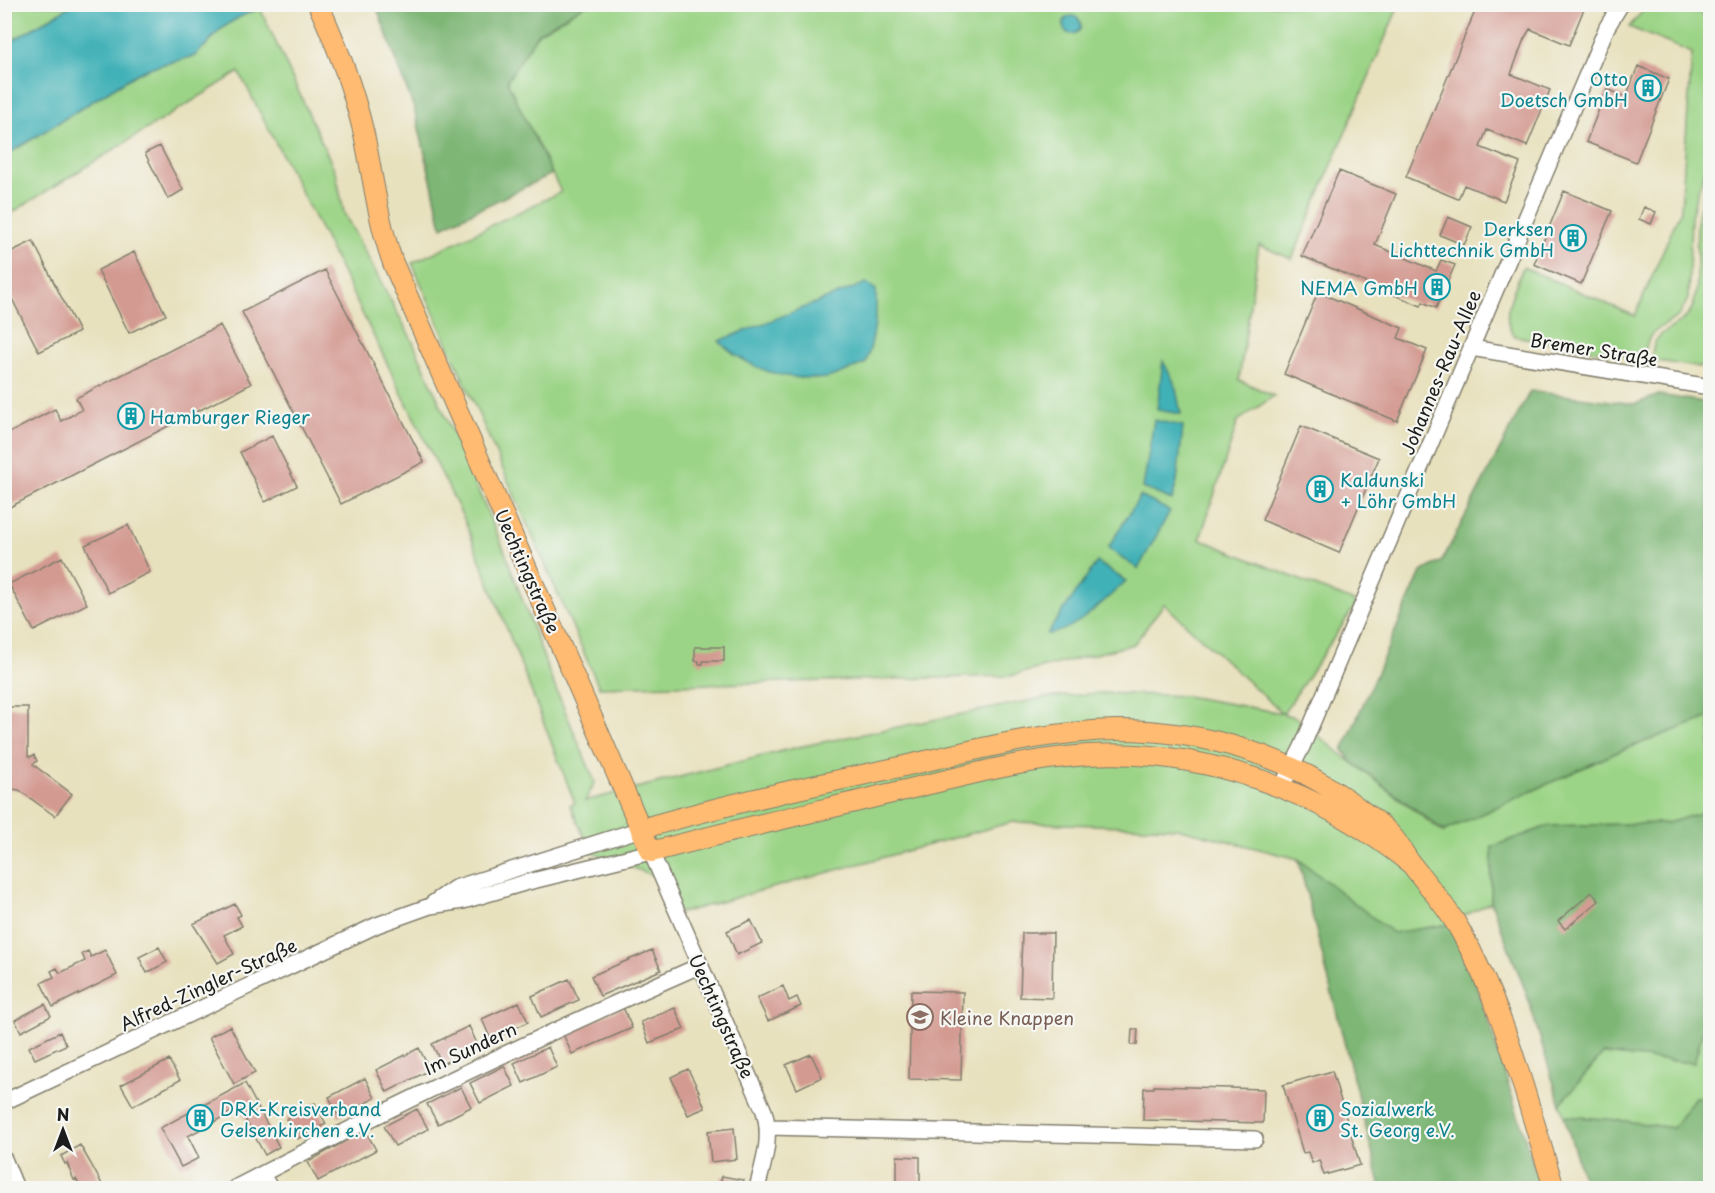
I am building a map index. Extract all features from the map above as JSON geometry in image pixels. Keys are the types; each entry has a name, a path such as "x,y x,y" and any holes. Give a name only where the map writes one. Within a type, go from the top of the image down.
{"main road":[{"name":"Uechtingstraße","path":"319,6 353,89 378,214 393,263 651,852"},
{"path":"641,829 851,777 1004,744 1083,732 1115,730 1181,735 1218,741 1246,750 1327,785 1392,835 1460,929 1478,963 1508,1039 1554,1188"},
{"path":"651,852 1001,768 1086,755 1150,755 1223,768 1281,788 1371,834 1411,864"}],"street":[{"name":"Johannes-Rau-Allee","path":"1281,788 1302,747 1606,27 1622,4"},
{"name":"Bremer Straße","path":"1471,348 1710,387"},
{"name":"Alfred-Zingler-Straße","path":"430,906 454,888 641,829"},
{"name":"Alfred-Zingler-Straße","path":"4,1102 377,926 430,906 463,901 535,880 651,852"},
{"name":"Uechtingstraße","path":"651,852 764,1111 769,1127 758,1188"},
{"name":"Im Sundern","path":"235,1188 371,1117 570,1023 699,966"},
{"path":"769,1127 1255,1138"},
{"path":"4,1159 16,1188"},
{"path":"262,1174 270,1188"}],"green space":[{"path":"5,5 72,5 5,45"},
{"path":"376,5 585,5 538,33 507,81 552,174 442,227 415,111"},
{"path":"585,5 1399,5 1292,259 1259,245 1239,380 1274,396 1238,421 1200,539 1357,603 1283,714 1295,717 1444,833 1444,831 1620,751 1710,717 1710,810 1668,823 1548,826 1492,847 1491,902 1449,924 1393,934 1298,859 1177,828 1012,822 680,913 660,878 591,852 570,805 575,803 464,519 326,240 239,72 5,217 5,156 136,74 151,67 190,57 207,45 220,29 237,17 260,8 336,173 344,213 413,342 505,552 550,675 595,782 585,801 798,747 1043,698 1101,693 1186,696 1282,713 1164,604 1134,644 1010,676 599,687 412,263 561,192 506,81 538,33"},
{"path":"1648,5 1680,5 1710,17 1710,156 1691,217 1688,299 1679,316 1650,336 1644,359 1515,336 1510,329 1508,312 1523,267 1635,316 1681,209 1692,53 1629,27"},
{"path":"1710,176 1710,369 1651,360 1654,344 1659,337 1682,321 1692,308 1695,299 1698,218"},
{"path":"1530,391 1635,404 1659,395 1710,403 1710,717 1620,751 1444,831 1351,761 1343,750 1421,572 1442,561"},
{"path":"1710,810 1710,1005 1694,1063 1603,1054 1560,1104 1527,995 1491,902 1492,847 1548,826 1668,823"},
{"path":"1298,859 1393,933 1449,924 1470,964 1541,1188 1381,1188"},
{"path":"1710,1005 1710,1098 1695,1097 1673,1128 1618,1120 1564,1116 1560,1104 1603,1054 1694,1063"},
{"path":"1695,1097 1710,1098 1710,1188 1586,1188 1564,1116 1618,1120 1673,1128"}],"water":[{"path":"72,5 268,5 228,24 195,56 152,67 136,74 5,156 5,45"},
{"path":"1068,16 1076,16 1081,21 1079,32 1068,34 1063,29 1063,21"},
{"path":"866,283 876,290 875,319 869,354 866,363 841,373 819,378 794,377 770,372 738,357 719,341"},
{"path":"1163,361 1175,384 1181,414 1157,410"},
{"path":"1154,420 1183,426 1177,481 1172,500 1143,488"},
{"path":"1140,496 1170,511 1138,569 1108,548"},
{"path":"1097,562 1126,581 1079,621 1058,632 1047,634"}],"building":[{"path":"1478,4 1586,4 1569,45 1530,29 1524,39 1511,74 1550,90 1527,146 1487,130 1480,147 1520,163 1504,201 1464,185 1458,199 1406,177"},
{"path":"1638,66 1669,79 1636,162 1586,142 1607,89 1626,97"},
{"path":"160,146 183,190 168,199 145,153"},
{"path":"1339,171 1396,194 1375,245 1436,271 1441,260 1455,265 1436,308 1423,302 1421,306 1302,256"},
{"name":"Derksen Lichttechnik GmbH","path":"1564,191 1612,211 1581,284 1534,264"},
{"path":"1644,207 1656,212 1651,224 1639,219"},
{"path":"1448,217 1472,227 1464,245 1440,235"},
{"path":"33,241 79,332 39,352 4,283 4,255"},
{"path":"134,252 166,315 129,333 98,270"},
{"path":"325,270 424,462 341,504 242,312"},
{"path":"1318,292 1402,328 1398,338 1427,350 1397,421 1284,374"},
{"name":"Hamburger Rieger","path":"220,325 251,384 4,510 4,450 11,447 5,435 55,409 61,421 82,410 76,398"},
{"name":"Kaldunski + Löhr GmbH","path":"1301,426 1379,458 1339,553 1262,520"},
{"path":"272,436 297,486 265,502 240,452"},
{"path":"128,525 150,572 108,593 85,545"},
{"path":"62,557 87,604 34,631 9,584"},
{"path":"695,647 724,647 724,661 703,661 703,664 699,664 699,661 695,661"},
{"path":"4,707 28,707 28,755 30,757 34,755 37,761 33,764 72,794 55,816 19,790 4,788"},
{"path":"1592,892 1599,901 1565,929 1558,921"},
{"path":"235,904 241,915 237,917 242,926 224,935 234,954 218,963 193,924"},
{"path":"751,920 762,943 737,955 727,931"},
{"path":"1022,933 1053,933 1052,998 1020,997"},
{"path":"159,947 167,962 147,973 139,957"},
{"path":"105,950 117,975 53,1007 41,983 54,977 51,971 57,968 60,973 85,961 82,954 88,951 91,957"},
{"path":"652,950 661,970 600,996 591,976"},
{"path":"569,979 579,1000 541,1017 532,996"},
{"path":"783,986 789,1001 797,997 801,1006 768,1021 757,998"},
{"path":"911,991 963,992 961,1080 909,1079"},
{"path":"519,1002 528,1022 491,1040 482,1019"},
{"path":"45,1004 51,1016 21,1032 15,1020"},
{"path":"623,1007 632,1028 572,1054 563,1034"},
{"path":"675,1008 684,1029 649,1043 641,1022"},
{"path":"230,1026 255,1073 234,1084 209,1037"},
{"path":"469,1026 478,1046 442,1064 432,1044"},
{"path":"1132,1029 1138,1029 1137,1045 1131,1045"},
{"path":"60,1032 66,1045 35,1059 29,1047"},
{"path":"548,1047 557,1067 523,1083 514,1063"},
{"path":"419,1048 430,1070 387,1092 376,1070"},
{"path":"811,1054 822,1077 797,1089 786,1065"},
{"path":"169,1060 180,1080 133,1106 121,1085"},
{"path":"504,1066 514,1086 480,1103 470,1083"},
{"path":"688,1069 705,1108 688,1115 671,1077"},
{"name":"Sozialwerk St. Georg e.V.","path":"1332,1071 1360,1165 1324,1175 1319,1160 1312,1163 1308,1152 1303,1153 1283,1085"},
{"path":"365,1078 375,1098 339,1117 329,1097"},
{"name":"DRK-Kreisverband Gelsenkirchen e.V.","path":"245,1083 279,1147 265,1155 239,1108 188,1136 199,1158 181,1167 160,1128"},
{"path":"1154,1086 1264,1089 1263,1123 1143,1120 1144,1088 1154,1088"},
{"path":"461,1087 471,1107 438,1124 427,1104"},
{"path":"315,1103 326,1124 297,1139 286,1119"},
{"path":"417,1109 428,1129 395,1146 384,1126"},
{"path":"734,1128 737,1159 711,1162 708,1131"},
{"path":"365,1130 376,1150 318,1181 308,1162"},
{"path":"80,1145 104,1188 75,1188 80,1186 76,1179 74,1180 67,1163 65,1164 61,1156"},
{"path":"897,1156 920,1157 920,1188 897,1188"},
{"path":"722,1176 743,1180 741,1188 719,1188"}],"place":[{"name":"Otto Doetsch GmbH","path":"1648,88"},
{"name":"Derksen Lichttechnik GmbH","path":"1573,238"},
{"name":"NEMA GmbH","path":"1437,287"},
{"name":"Hamburger Rieger","path":"131,416"},
{"name":"Kaldunski + Löhr GmbH","path":"1320,489"},
{"name":"Kleine Knappen","path":"920,1017"},
{"name":"DRK-Kreisverband Gelsenkirchen e.V.","path":"200,1118"},
{"name":"Sozialwerk St. Georg e.V.","path":"1320,1118"}]}
